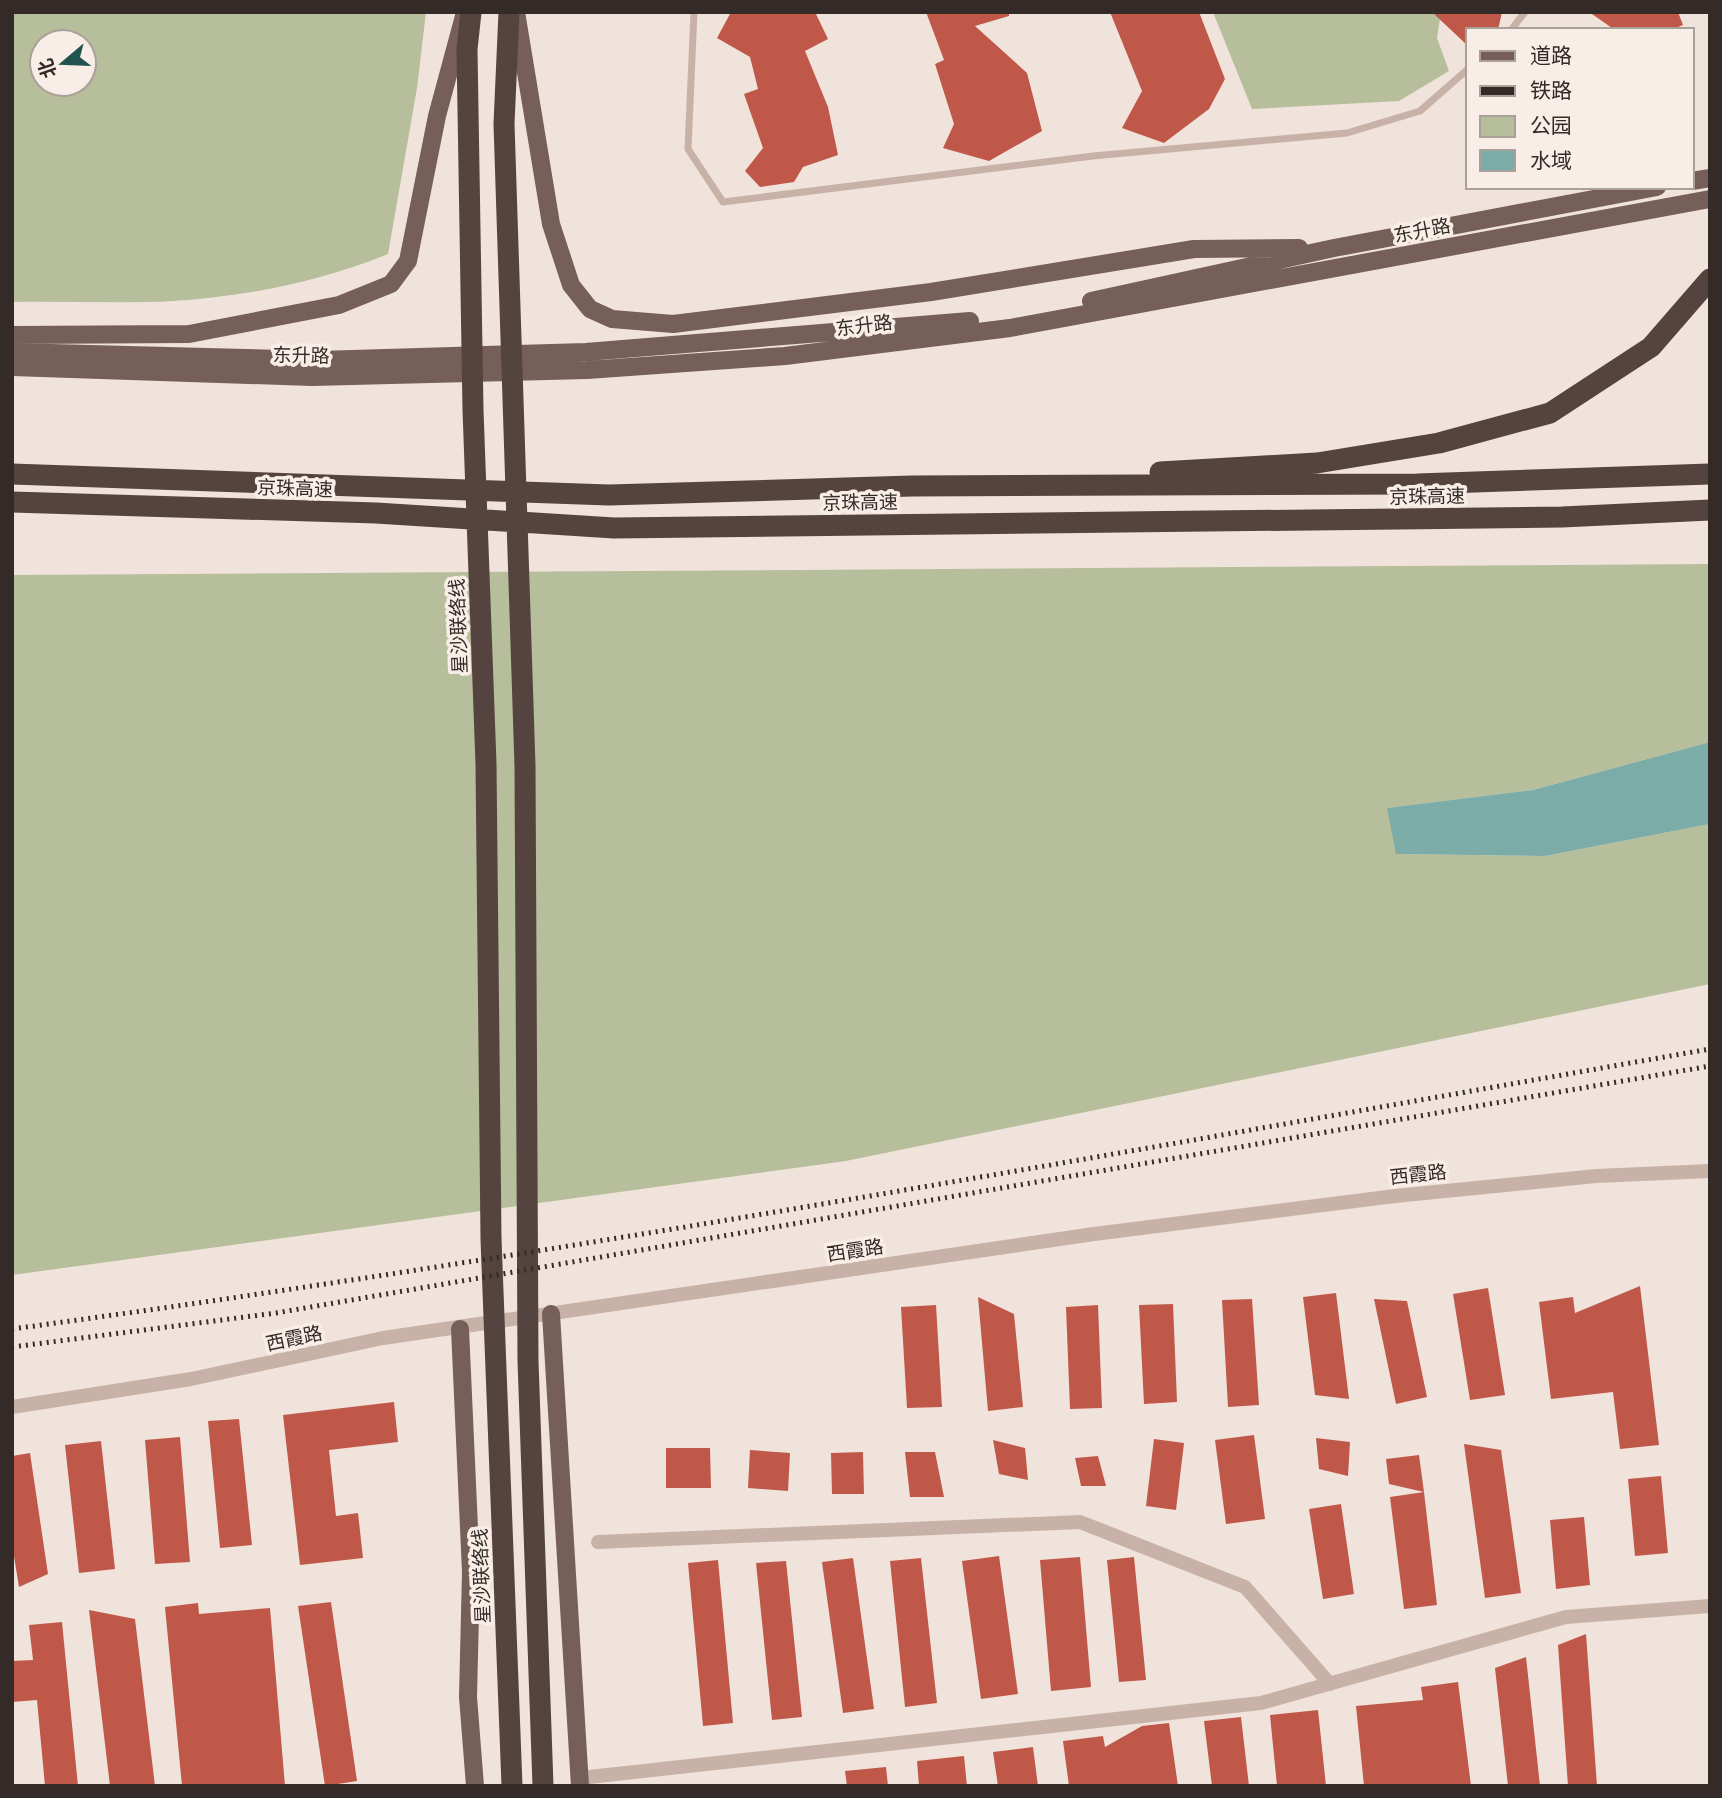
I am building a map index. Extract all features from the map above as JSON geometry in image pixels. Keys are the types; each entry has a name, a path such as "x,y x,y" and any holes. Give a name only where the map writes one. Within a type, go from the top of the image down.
{"highway":[{"name":"星沙联络线","path":"471,12 467,49 473,410 486,764 491,1238 498,1364 512,1786"},
{"path":"509,12 504,124 525,766 528,1361 543,1786"},
{"path":"912,486 1317,463 1439,443 1550,413 1651,347 1710,279"},
{"name":"京珠高速","path":"12,474 609,495 912,486 1417,484 1710,474"},
{"name":"京珠高速","path":"12,502 376,513 614,528 1562,517 1710,510"},
{"path":"1562,517 1710,519"}],"main road":[{"path":"12,335 189,334 339,306 391,284 408,261 437,116 465,12"},
{"path":"516,12 551,224 571,285 590,309 612,319 673,324 931,292 1194,249 1334,248"},
{"name":"东升路","path":"587,361 1006,318 1334,248 1646,189"},
{"name":"东升路","path":"12,367 315,368 785,356 1010,328 1710,199"},
{"name":"东升路","path":"12,352 315,368"},
{"path":"551,1314 580,1782"},
{"path":"460,1329 471,1572 468,1697 475,1786"}],"street":[{"name":"西霞路","path":"12,1407 191,1379 383,1338 460,1329 1094,1234 1395,1196 1596,1176 1710,1171"},
{"path":"598,1542 1080,1522 1245,1587 1330,1684"},
{"path":"580,1782 1261,1703 1566,1617 1710,1606"}],"lane":[{"path":"694,12 688,149 723,202 1093,156 1347,133 1420,111 1466,71"},
{"path":"1513,28 1525,12"}],"green space":[{"path":"12,12 426,12 417,88 388,254 337,272 283,286 228,296 153,302 12,302"},
{"path":"1213,12 1441,12 1437,38 1449,71 1399,101 1252,109"},
{"path":"1710,564 1710,742 1533,790 1388,808 1397,854 1545,856 1710,824 1710,984 846,1161 12,1275 12,575"}],"water":[{"path":"1710,742 1710,824 1545,856 1396,854 1387,808 1533,790"}],"building":[{"path":"731,12 815,12 828,39 805,51 828,107 838,155 803,167 794,182 760,187 745,171 763,148 744,94 758,89 750,57 717,38"},
{"path":"926,12 1009,12 1009,16 975,26 1027,73 1042,131 989,161 943,148 954,124 935,64 944,60"},
{"path":"1110,12 1199,12 1225,79 1209,109 1164,143 1122,128 1142,91"},
{"path":"1432,12 1502,12 1498,28 1466,28 1466,44"},
{"path":"1589,12 1678,12 1683,25 1676,28 1612,28"},
{"path":"1640,1286 1659,1445 1620,1449 1613,1392 1551,1399 1539,1302 1573,1297 1575,1313"},
{"path":"1488,1288 1505,1395 1470,1400 1453,1294"},
{"path":"1336,1293 1349,1399 1315,1395 1303,1297"},
{"path":"978,1297 1014,1314 1023,1407 988,1411"},
{"path":"1252,1299 1259,1405 1228,1407 1222,1300"},
{"path":"1374,1299 1407,1301 1427,1397 1396,1404"},
{"path":"1173,1304 1177,1402 1144,1404 1139,1305"},
{"path":"936,1305 942,1407 907,1408 901,1307"},
{"path":"1098,1305 1102,1408 1070,1409 1066,1307"},
{"path":"394,1402 398,1442 329,1450 336,1516 358,1513 363,1558 300,1565 283,1415"},
{"path":"239,1419 252,1545 220,1548 208,1421"},
{"path":"1254,1435 1265,1519 1226,1524 1215,1440"},
{"path":"180,1437 190,1562 155,1564 145,1440"},
{"path":"1316,1438 1350,1442 1348,1476 1319,1469"},
{"path":"1154,1439 1184,1443 1176,1510 1146,1506"},
{"path":"993,1440 1025,1448 1028,1480 999,1474"},
{"path":"101,1441 115,1569 79,1573 65,1445"},
{"path":"1464,1444 1501,1450 1521,1593 1485,1598"},
{"path":"666,1448 710,1448 711,1488 666,1488"},
{"path":"750,1450 790,1453 788,1491 748,1488"},
{"path":"863,1452 864,1494 832,1494 831,1453"},
{"path":"905,1452 935,1452 944,1497 910,1497"},
{"path":"30,1453 48,1574 19,1587 12,1544 12,1456"},
{"path":"1419,1455 1424,1492 1389,1484 1386,1459"},
{"path":"1098,1456 1106,1486 1081,1486 1075,1458"},
{"path":"1661,1476 1668,1553 1635,1556 1628,1479"},
{"path":"1424,1492 1437,1605 1404,1609 1390,1497"},
{"path":"1341,1504 1354,1594 1323,1599 1309,1509"},
{"path":"1584,1517 1590,1585 1556,1589 1550,1520"},
{"path":"999,1556 1018,1694 981,1699 962,1561"},
{"path":"1080,1557 1091,1687 1051,1691 1040,1560"},
{"path":"1134,1557 1146,1680 1119,1682 1107,1560"},
{"path":"853,1558 874,1709 843,1713 822,1562"},
{"path":"921,1558 937,1703 905,1707 890,1561"},
{"path":"718,1560 733,1723 703,1726 688,1563"},
{"path":"786,1561 802,1717 772,1720 756,1563"},
{"path":"331,1602 357,1781 325,1786 298,1606"},
{"path":"198,1603 199,1614 270,1608 285,1786 182,1786 165,1607"},
{"path":"89,1610 135,1619 155,1786 110,1786"},
{"path":"62,1622 78,1786 45,1786 37,1700 12,1702 12,1661 33,1660 29,1625"},
{"path":"1586,1634 1597,1786 1568,1786 1558,1645"},
{"path":"1526,1657 1540,1786 1508,1786 1495,1668"},
{"path":"1458,1682 1471,1786 1364,1786 1356,1706 1423,1700 1421,1687"},
{"path":"1318,1710 1326,1786 1277,1786 1270,1715"},
{"path":"1241,1717 1249,1786 1212,1786 1204,1721"},
{"path":"1169,1723 1178,1786 1069,1786 1063,1741 1103,1736 1105,1747 1142,1726"},
{"path":"1033,1747 1038,1786 998,1786 993,1752"},
{"path":"964,1756 967,1786 919,1786 917,1761"},
{"path":"886,1767 888,1786 847,1786 845,1771"}],"railway":[{"path":"12,1329 650,1233 1710,1049"},
{"path":"12,1347 276,1313 1710,1066"}]}
